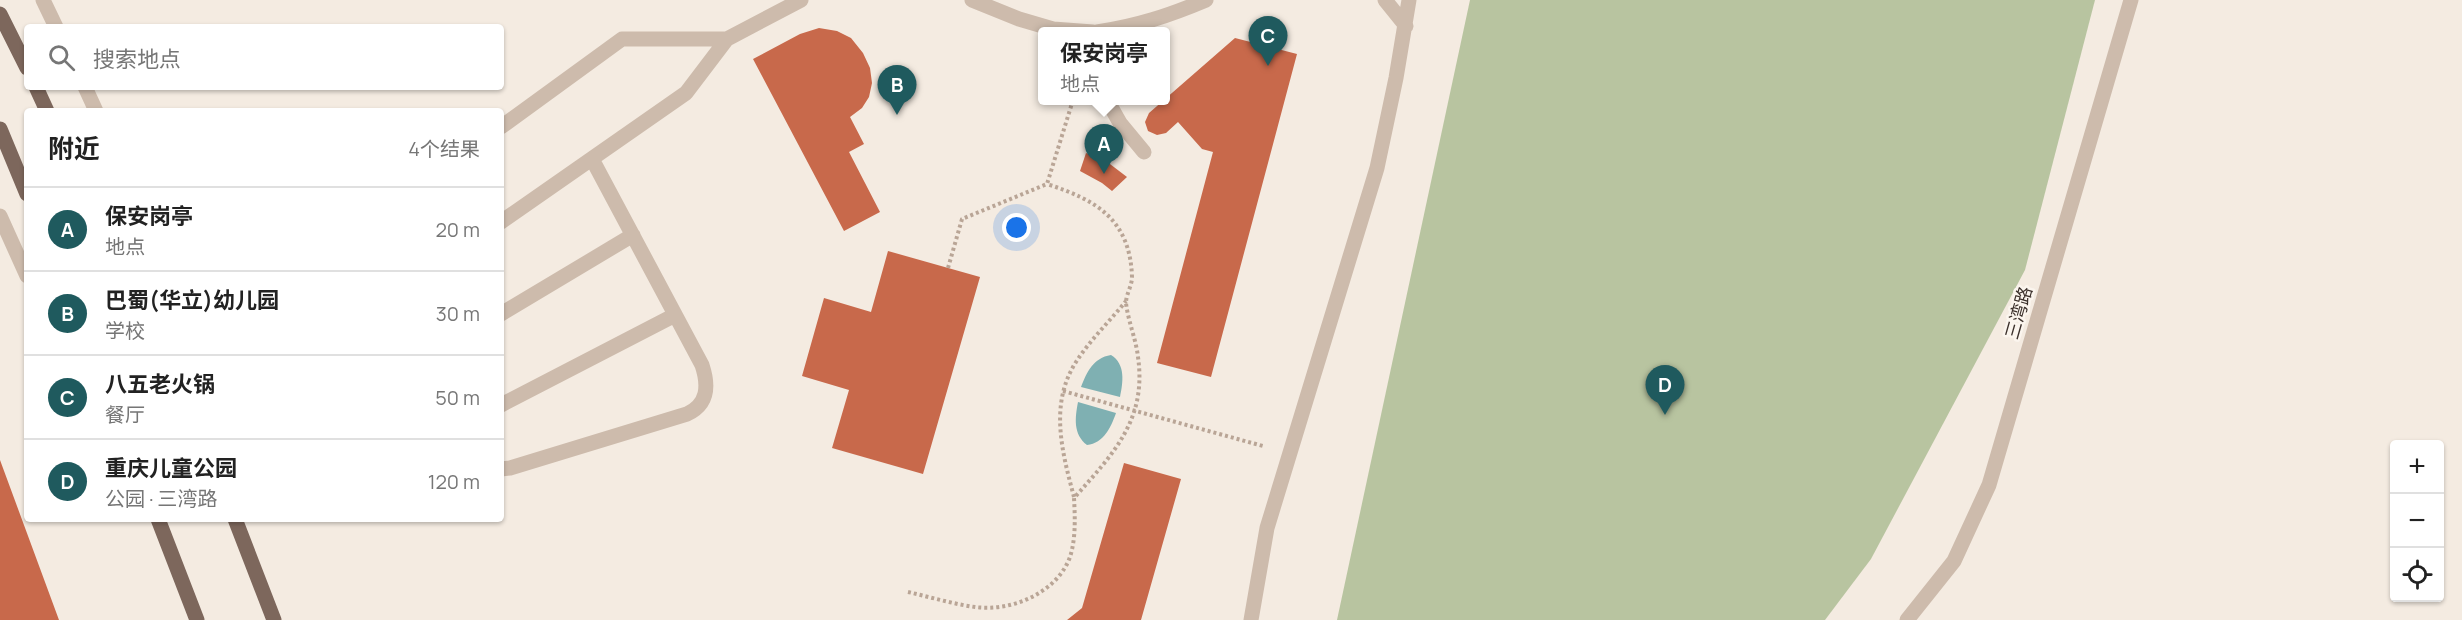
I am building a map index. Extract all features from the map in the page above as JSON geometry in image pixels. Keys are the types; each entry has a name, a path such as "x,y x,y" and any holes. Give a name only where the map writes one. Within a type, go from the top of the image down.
{"main road":[{"path":"0,14 24,62"},
{"path":"37,90 46,108"},
{"path":"0,129 24,187"},
{"path":"159,522 197,620"},
{"path":"236,522 274,620"}],"street":[{"path":"44,0 55,24"},
{"path":"504,220 686,93 727,39 801,0"},
{"path":"972,0 1018,19 1046,27"},
{"path":"1131,27 1162,18 1206,0"},
{"path":"1385,0 1406,26"},
{"path":"1251,620 1267,528 1377,168 1410,0"},
{"name":"三湾路","path":"1908,620 1954,561 1989,485 2131,0"},
{"path":"504,125 622,39 727,39"},
{"path":"86,90 95,108"},
{"path":"1110,105 1120,123 1144,152"},
{"path":"504,469 687,414 700,405 706,391 705,374 592,159"},
{"path":"2,221 24,269"},
{"path":"504,312 633,235"},
{"path":"504,403 675,315"},
{"path":"151,522 175,564"},
{"path":"241,522 245,544"}],"path":[{"path":"1047,184 1071,105"},
{"path":"908,592 977,607 1005,607 1027,599 1054,583 1070,558 1075,528 1074,498 1059,427 1063,391 1076,362 1126,301 1132,280 1130,253 1119,227 1099,207 1078,194 1047,184 962,219 948,268"},
{"path":"1074,498 1109,459 1136,411 1140,384 1138,357 1126,301"},
{"path":"1063,391 1290,453"}],"green space":[{"path":"1470,0 2095,0 2025,270 1871,559 1825,620 1337,620"}],"water":[{"path":"1111,355 1119,363 1121,369 1120,397 1081,387 1095,362"},
{"path":"1078,402 1116,413 1106,434 1093,444 1087,445 1082,441 1077,431"}],"building":[{"path":"819,28 837,31 851,38 863,53 870,68 872,83 869,97 862,108 850,117 864,144 849,152 880,212 844,231 753,59 800,34"},
{"path":"1235,38 1297,54 1211,377 1157,363 1213,152 1202,149 1178,122 1166,133 1157,135 1148,131 1145,122 1149,113 1158,105 1170,105 1170,95"},
{"path":"1086,153 1106,161 1127,177 1112,191 1080,171"},
{"path":"888,251 980,277 923,474 832,448 849,390 802,376 824,298 871,312"},
{"path":"0,460 59,620 0,620"},
{"path":"1124,463 1181,479 1141,620 1067,620 1082,608"}],"place":[{"name":"八五老火锅","path":"1268,66"},
{"name":"巴蜀(华立)幼儿园","path":"897,115"},
{"name":"保安岗亭","path":"1104,174"},
{"name":"重庆儿童公园","path":"1665,415"}]}
